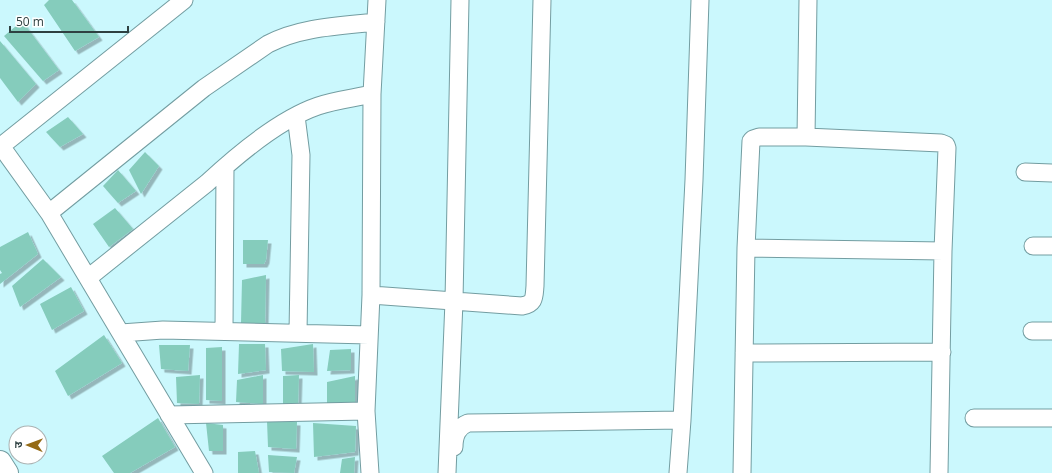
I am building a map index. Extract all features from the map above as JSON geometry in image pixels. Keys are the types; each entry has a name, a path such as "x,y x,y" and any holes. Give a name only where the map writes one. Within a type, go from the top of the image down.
{"street":[{"path":"184,0 1,146 49,213 204,473"},
{"path":"370,473 366,411 371,295 372,94 377,0"},
{"path":"447,473 454,301 460,0"},
{"path":"371,295 522,306 531,304 534,300 542,0"},
{"path":"678,473 694,180 700,0"},
{"path":"806,137 808,0"},
{"path":"49,213 204,88 268,44 279,38 305,30 376,22"},
{"path":"88,278 208,183 225,167 264,136 296,116 318,106 372,94"},
{"path":"296,116 301,155 298,333"},
{"path":"742,473 746,248 751,141 752,139 759,137 806,137 941,143 946,145 940,473"},
{"path":"224,331 225,167"},
{"path":"1025,172 1052,173"},
{"path":"1033,246 1052,246"},
{"path":"746,248 943,252"},
{"path":"121,333 163,330 369,334"},
{"path":"1032,331 1052,331"},
{"path":"744,353 942,352"},
{"path":"169,415 366,411"},
{"path":"974,418 1052,418"},
{"path":"454,473 454,442 457,431 461,426 468,422 682,420"},
{"path":"0,462 7,473"}],"building":[{"path":"49,0 72,0 99,37 75,51 44,5"},
{"path":"22,21 59,70 43,81 4,36"},
{"path":"0,41 36,84 18,102 0,78"},
{"path":"68,117 83,134 60,147 46,132"},
{"path":"145,152 159,166 141,194 129,170"},
{"path":"118,170 136,191 118,203 103,186"},
{"path":"115,208 133,229 109,247 93,224"},
{"path":"28,232 38,254 0,284 0,274 2,273 0,270 0,247"},
{"path":"243,240 268,240 266,260 264,264 243,264"},
{"path":"43,259 61,277 20,307 12,286"},
{"path":"266,275 265,323 241,323 242,280"},
{"path":"71,287 84,311 52,330 40,304"},
{"path":"104,335 122,363 68,396 55,371"},
{"path":"239,344 265,344 266,370 238,374"},
{"path":"313,344 314,372 282,371 281,349"},
{"path":"159,345 190,345 188,371 161,369"},
{"path":"222,347 222,401 206,400 206,348"},
{"path":"351,349 351,370 327,371 330,350"},
{"path":"200,375 199,404 177,403 176,377"},
{"path":"263,375 263,404 236,402 237,380"},
{"path":"299,375 298,405 283,404 283,376"},
{"path":"355,376 355,402 327,404 327,382"},
{"path":"158,418 175,447 130,473 114,473 102,456"},
{"path":"267,421 297,422 296,449 268,447"},
{"path":"206,423 223,425 223,451 209,451"},
{"path":"313,423 356,426 355,452 314,457"},
{"path":"255,451 259,473 238,473 238,452"},
{"path":"268,455 297,457 294,473 269,472"},
{"path":"355,457 354,473 340,473 342,459"}]}
